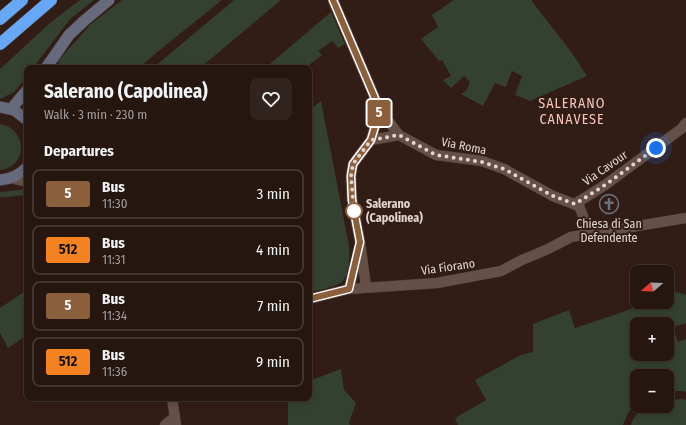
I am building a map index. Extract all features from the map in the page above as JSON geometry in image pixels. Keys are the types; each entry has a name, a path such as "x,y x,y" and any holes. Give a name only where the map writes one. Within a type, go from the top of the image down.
{"highway":[{"path":"0,19 22,0"},
{"path":"0,44 52,0"}],"main road":[{"path":"49,65 69,36 109,0"},
{"path":"5,108 24,92"},
{"path":"5,108 21,114 24,117"},
{"path":"5,179 20,174 24,170"}],"street":[{"name":"Via Roma","path":"333,0 380,110 399,135 436,155 482,162 504,169 553,196 575,204"},
{"path":"366,287 360,242 352,200 351,176 353,164 371,140 380,110"},
{"name":"Via Cavour","path":"575,204 605,185 681,129 686,123"},
{"path":"371,140 399,135"},
{"path":"5,179 24,182"},
{"path":"575,204 579,206 587,226 584,235"},
{"name":"Via Fiorano","path":"312,298 349,289 437,283 501,271 571,237 686,218"},
{"path":"349,289 360,242"},
{"path":"165,425 175,421 172,401"}],"green space":[{"path":"80,0 94,0 70,19 35,65 24,65 24,80 14,92 0,99 0,69 51,22"},
{"path":"122,0 222,0 142,65 60,65 57,62 91,24"},
{"path":"234,0 281,0 204,65 157,65"},
{"path":"454,0 531,0 572,53 587,76 530,101 515,95 522,76 512,71 506,87 495,83 483,106 461,94 467,90 470,82 464,76 451,88 443,80 451,76 442,60 439,61 421,39 438,27 432,15"},
{"path":"331,12 345,44 338,48 332,41 318,51 322,55 309,65 269,65"},
{"path":"321,101 349,246 349,268 343,281 330,287 312,291 312,108"},
{"path":"0,124 9,127 16,133 20,140 21,148 20,155 16,162 9,167 0,170"},
{"path":"24,189 24,196 0,197 0,192"},
{"path":"674,291 686,295 686,323 674,327 674,317 630,317 630,361 674,361 674,330 678,342 686,339 686,392 674,391 674,369 630,369 630,411 623,425 458,425 455,418 486,400 475,380 521,355 533,352 533,324 569,310 575,328 631,309 674,309"},
{"path":"24,292 24,337 8,348 0,333 0,308"},
{"path":"341,369 344,390 356,403 349,422 350,425 288,425 288,401 312,401 312,380"},
{"path":"674,400 686,400 686,425 631,425 638,413 674,413"}],"bus line":[{"name":"5","path":"312,298 349,289 360,242 352,200 351,176 353,164 371,140 380,110 333,0"}],"place":[{"name":"Chiesa di San Defendente","path":"609,204"},
{"name":"Salerano (Capolinea)","path":"354,211"}],"district":[{"name":"SALERANO CANAVESE","path":"572,112"}],"route":[{"path":"354,211 351,176 353,164 371,140 399,135 436,155 482,162 504,169 553,196 575,204 605,185 656,148"}]}
